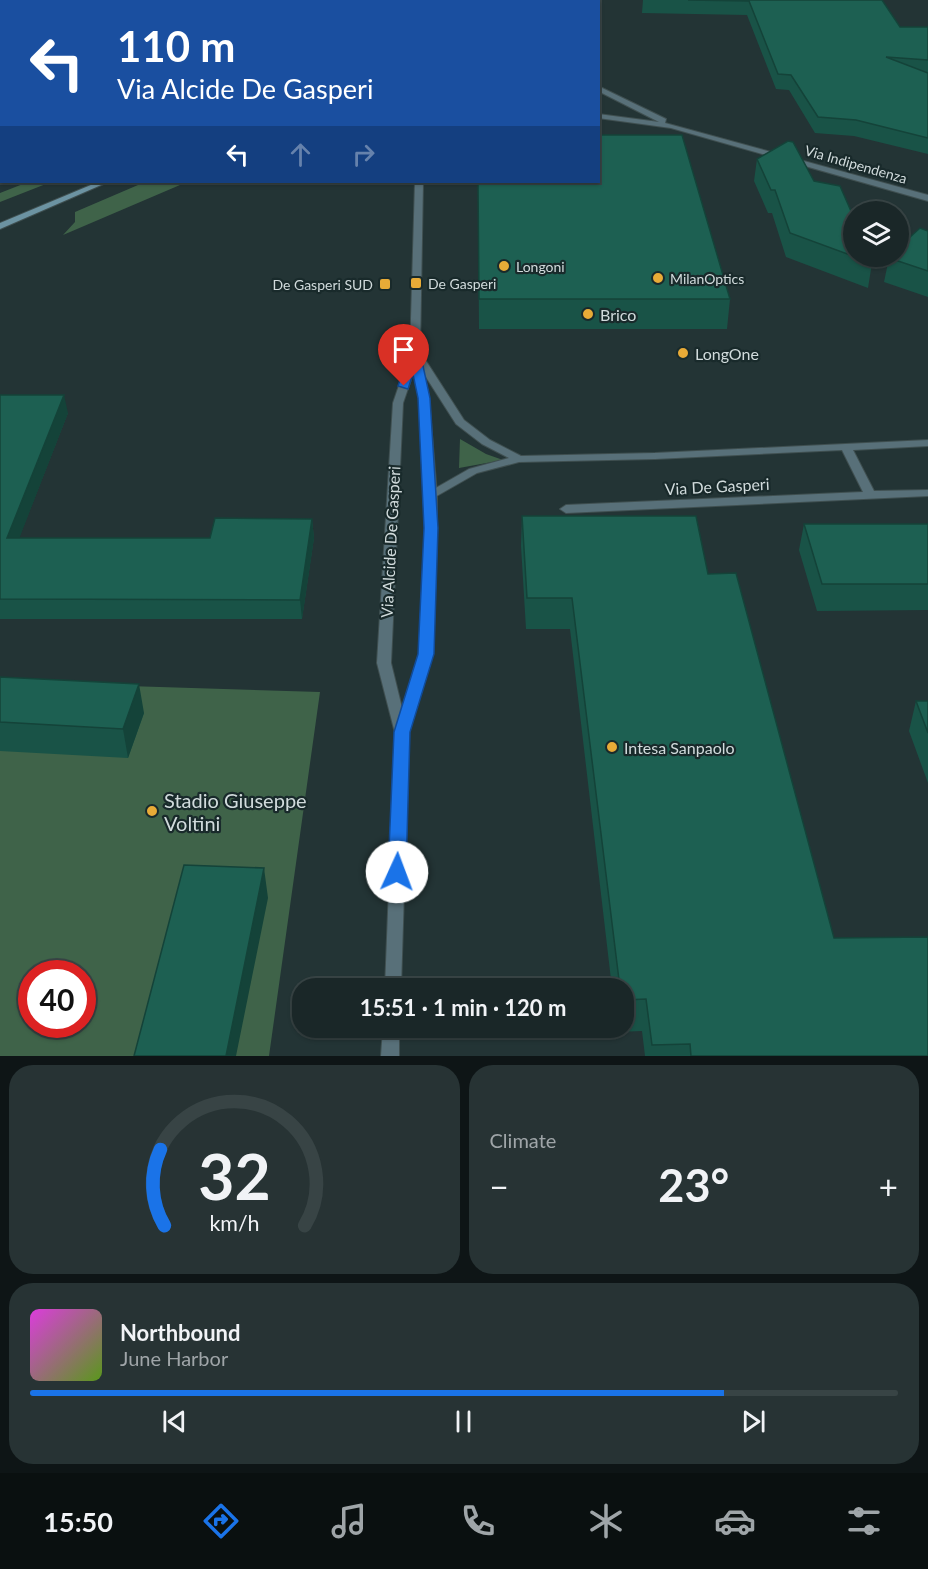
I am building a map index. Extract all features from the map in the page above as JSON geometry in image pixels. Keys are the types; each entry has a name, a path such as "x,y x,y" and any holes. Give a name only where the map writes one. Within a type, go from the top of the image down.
{"main road":[{"path":"0,226 102,183"}],"street":[{"name":"Via Indipendenza","path":"600,89 672,126"},
{"name":"Via Indipendenza","path":"600,116 672,126 928,198"},
{"name":"Via Alcide De Gasperi","path":"393,978 402,732 426,654 431,495 424,398 415,352 419,183"},
{"name":"Via Alcide De Gasperi","path":"402,732 384,663 398,403 415,352"},
{"path":"415,352 460,422 486,442 519,459"},
{"path":"431,495 473,471 519,459 655,456 928,443"},
{"path":"846,447 870,495"},
{"name":"Via De Gasperi","path":"566,509 928,493"},
{"path":"390,1056 391,1038"}],"green space":[{"path":"25,183 48,183 0,202 0,193"},
{"path":"143,183 185,183 63,235 75,222 75,212"},
{"path":"460,439 486,454 503,460 459,468"},
{"name":"Stadio Giuseppe Voltini","path":"0,682 320,692 269,1056 0,1056"}],"building":[{"path":"688,0 882,0 900,27 928,27 928,60 886,57 928,73 928,138 856,120 818,117 791,75 778,74 749,1"},
{"path":"600,135 682,135 730,299 479,299 478,183 600,183"},
{"path":"788,141 793,142 814,181 840,186 847,201 843,201 843,252 790,233 775,190 771,190 757,159"},
{"path":"920,228 928,231 928,271 909,265 909,238"},
{"path":"0,395 64,395 7,538 210,538 215,518 312,519 300,600 0,599"},
{"path":"522,516 696,516 708,574 736,573 834,938 928,937 928,1056 691,1056 690,1044 652,1045 646,999 634,1000 634,978 619,978 572,598 527,598"},
{"path":"804,524 928,524 928,584 822,584"},
{"path":"0,677 139,684 123,729 0,722"},
{"path":"916,701 928,701 928,733"},
{"path":"184,865 264,868 226,1056 134,1056"}],"place":[{"name":"Longoni","path":"504,266"},
{"name":"MilanOptics","path":"658,278"},
{"name":"De Gasperi","path":"416,283"},
{"name":"De Gasperi SUD","path":"385,284"},
{"name":"Brico","path":"588,314"},
{"name":"LongOne","path":"683,353"},
{"name":"Intesa Sanpaolo","path":"612,747"},
{"name":"Stadio Giuseppe Voltini","path":"152,811"}],"route":[{"path":"397,872 402,732 426,654 431,528 424,398 415,352 404,386"}]}
